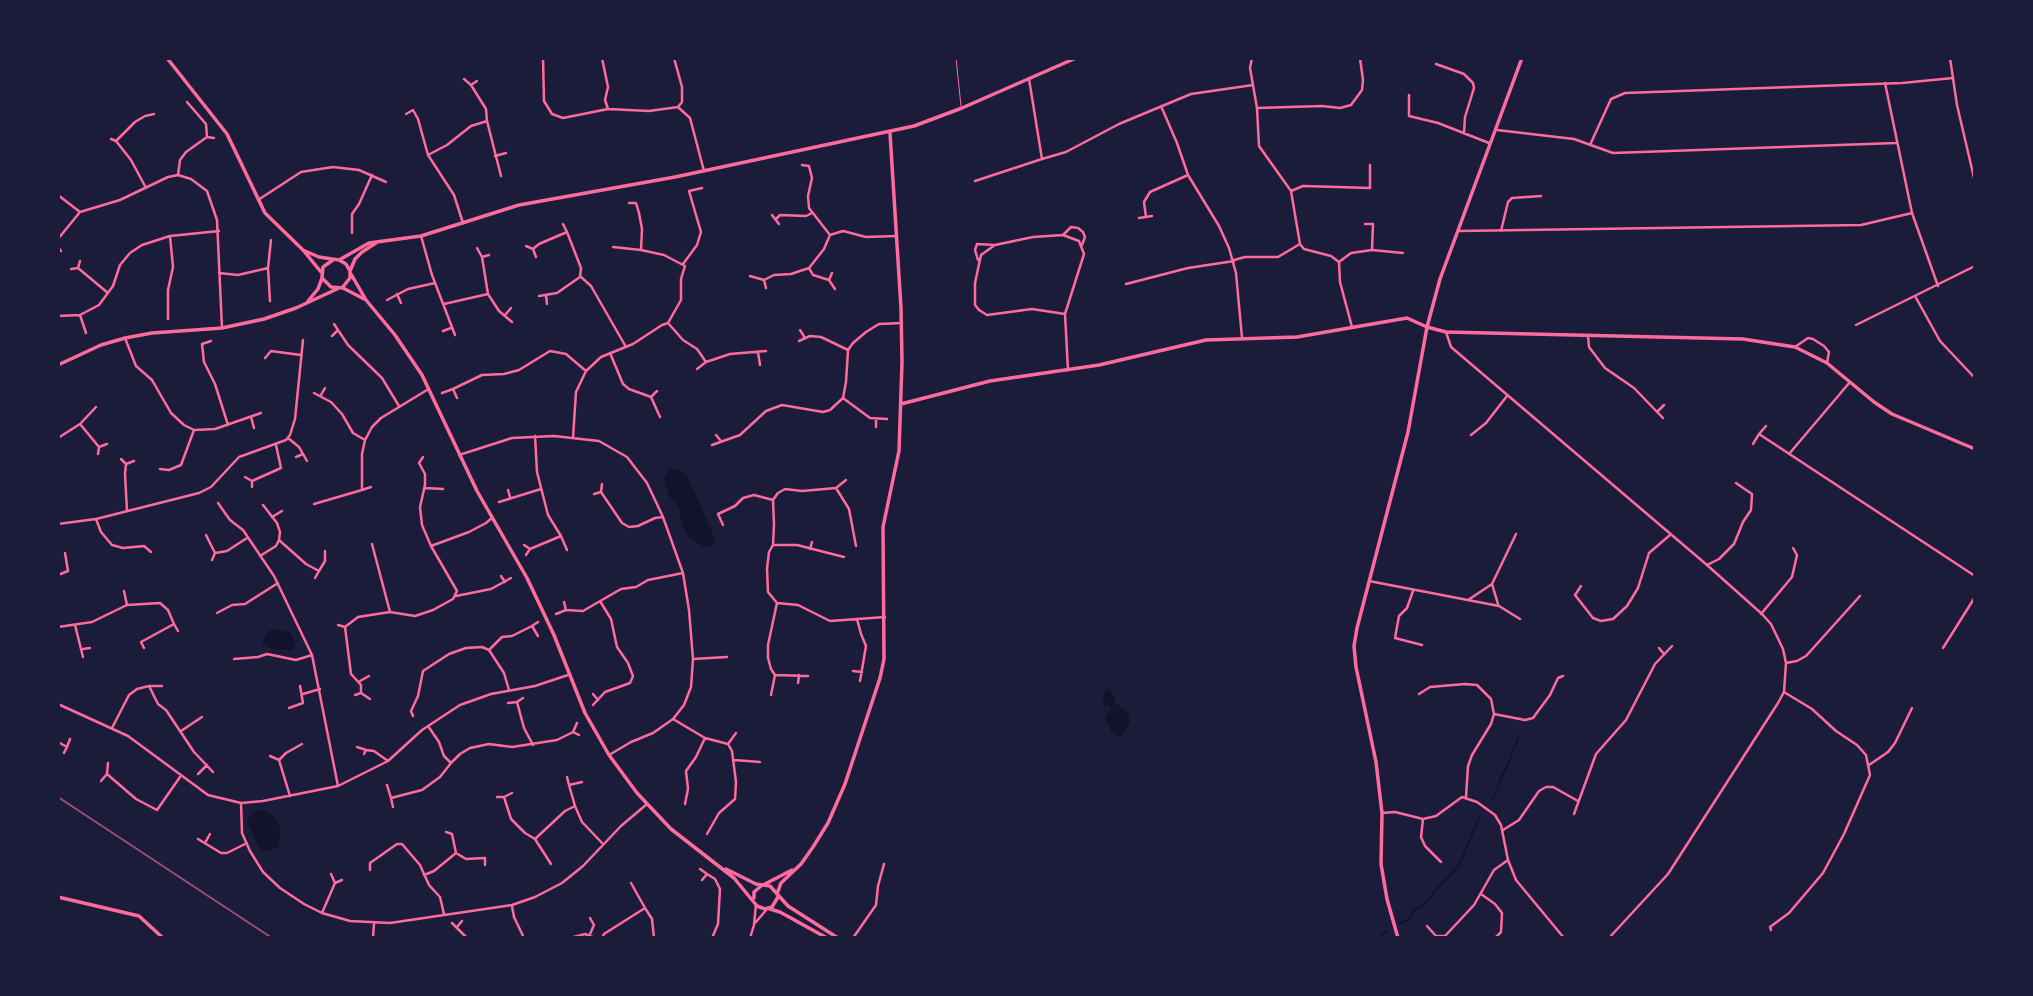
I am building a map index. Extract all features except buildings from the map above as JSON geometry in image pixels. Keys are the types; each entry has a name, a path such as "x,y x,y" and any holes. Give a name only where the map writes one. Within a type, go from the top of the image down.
{"street":[{"path":"167,58 228,134 258,200 274,224 303,250 321,272 327,286 340,288 366,300"},
{"path":"542,58 544,101 552,114 563,118 608,109 649,111 678,107 682,102 682,87 674,58"},
{"path":"602,58 608,87 605,100 608,109"},
{"path":"321,272 325,264 369,243 421,236 528,203 890,133 962,108 1076,58"},
{"path":"1252,58 1250,68 1257,108 1259,146 1291,191 1300,244 1304,249 1331,256 1339,262"},
{"path":"1257,108 1340,108 1351,105 1362,90 1360,58"},
{"path":"1398,938 1381,864 1382,813 1376,762 1354,646 1408,432 1427,327 1457,231 1522,58"},
{"path":"1950,58 1975,182"},
{"path":"597,63 603,63"},
{"path":"1436,64 1464,74 1473,83 1464,134"},
{"path":"1439,74 1441,66"},
{"path":"1590,145 1611,99 1625,93 1953,78"},
{"path":"464,79 486,109 501,176"},
{"path":"1029,79 1042,159"},
{"path":"471,85 477,80"},
{"path":"1885,83 1912,213 1938,286"},
{"path":"975,181 1066,152 1119,124 1202,91 1253,85"},
{"path":"1409,95 1409,116 1438,123 1489,143"},
{"path":"187,102 206,124 207,137"},
{"path":"1161,106 1188,175 1225,237 1233,261 1242,338"},
{"path":"678,107 690,118 704,171"},
{"path":"406,114 414,108 428,155 454,195 463,223"},
{"path":"116,141 135,122 154,114"},
{"path":"428,155 447,145 471,126 488,121"},
{"path":"1494,129 1574,139 1613,153 1896,143"},
{"path":"754,925 775,905 784,879 799,866 828,823 849,775 884,659 883,527 899,451 902,323 890,133"},
{"path":"178,175 180,160 186,152 207,137 214,138"},
{"path":"111,139 116,141 131,160 146,188"},
{"path":"495,156 506,153"},
{"path":"802,165 810,164 812,178 808,203 812,213 830,234"},
{"path":"1291,191 1303,186 1370,187 1370,164"},
{"path":"258,200 301,172 341,166 386,182"},
{"path":"58,239 80,212 120,200 168,177 178,175 191,178 207,191 219,232 222,328"},
{"path":"352,233 352,214 372,175"},
{"path":"1146,217 1144,202 1150,192 1188,175"},
{"path":"682,192 702,188"},
{"path":"573,438 576,392 586,371 601,357 626,347 668,323 680,304 683,264 700,238 699,224 688,191"},
{"path":"58,195 80,212"},
{"path":"1501,231 1508,202 1512,198 1541,197"},
{"path":"629,203 636,203 639,213 642,229 641,250"},
{"path":"776,219 780,215 806,216 812,213"},
{"path":"1457,231 1861,225 1912,213"},
{"path":"772,215 779,224"},
{"path":"1139,218 1152,216"},
{"path":"539,296 557,293 580,277 581,268 577,255 563,224"},
{"path":"1365,224 1373,224 1372,250"},
{"path":"1063,235 1071,228 1078,228 1085,237 1082,246"},
{"path":"830,234 843,231 866,237 897,236"},
{"path":"58,316 80,316 99,305 108,293 120,265 130,253 154,239 219,232"},
{"path":"533,249 566,232"},
{"path":"750,276 764,280 774,275 791,274 809,268 824,249 830,234"},
{"path":"978,260 995,246 1033,237 1063,235 1075,238 1082,246 1084,254 1065,314 1068,370"},
{"path":"169,319 167,290 173,267 170,236"},
{"path":"421,236 455,335"},
{"path":"270,301 268,268 271,240"},
{"path":"58,365 101,345 125,338 152,333 222,328 264,319 340,288 348,282 362,252 378,242"},
{"path":"995,246 977,244 975,250 978,260 975,305 983,313 987,315 1031,309 1065,314"},
{"path":"1126,284 1245,257 1278,257 1300,244"},
{"path":"526,246 533,249 536,257"},
{"path":"58,247 61,251"},
{"path":"613,247 664,255 683,264"},
{"path":"270,248 279,249"},
{"path":"477,248 482,257 488,294 512,322"},
{"path":"303,250 346,264 366,300 422,375 459,455 527,579 554,635 568,675 609,755 647,804 671,829 721,867 742,886 755,903 788,916 827,938"},
{"path":"1352,327 1340,282 1339,262 1346,255 1372,250 1404,253"},
{"path":"482,257 489,255"},
{"path":"78,268 80,261"},
{"path":"1856,325 1975,266"},
{"path":"78,268 108,293"},
{"path":"71,270 78,268"},
{"path":"219,273 239,275 268,268"},
{"path":"809,268 813,275 829,280 835,289"},
{"path":"829,280 832,273"},
{"path":"580,277 591,286 626,347"},
{"path":"306,302 318,289 322,278"},
{"path":"764,280 766,288"},
{"path":"387,300 397,294 435,283"},
{"path":"397,294 401,303"},
{"path":"444,304 488,294"},
{"path":"546,295 547,304"},
{"path":"1915,296 1940,341 1973,376"},
{"path":"505,315 511,308"},
{"path":"80,316 86,333"},
{"path":"901,404 990,380 1068,370 1206,340 1297,337 1407,318 1446,332 1743,339 1795,346 1827,363 1892,414 1975,449"},
{"path":"668,323 683,340 697,349 706,362"},
{"path":"712,445 740,435 765,411 773,407 782,405 823,412 837,406 843,398 848,350 872,328 884,323 902,323"},
{"path":"334,324 337,331 377,372 399,406"},
{"path":"443,331 451,328"},
{"path":"800,330 805,338"},
{"path":"332,336 337,331"},
{"path":"1446,332 1451,347 1707,565 1761,614 1779,636 1786,663 1784,692 1668,874 1609,938"},
{"path":"1588,336 1589,347 1605,368 1634,388 1663,418"},
{"path":"799,341 821,337 848,350"},
{"path":"125,338 136,366 157,387 171,413 194,430 215,429 261,413"},
{"path":"1795,346 1808,338 1814,339 1829,352 1827,363"},
{"path":"58,524 96,519 206,490 239,457 276,445 288,438 295,419 303,340"},
{"path":"195,342 202,344 211,341"},
{"path":"202,344 207,370 215,384 228,425"},
{"path":"269,345 271,351"},
{"path":"271,351 301,355"},
{"path":"265,358 271,351"},
{"path":"442,393 482,375 519,370 550,351 566,354 586,371"},
{"path":"696,369 706,362 730,354 766,351"},
{"path":"758,352 760,365"},
{"path":"610,353 623,384 651,397 660,416"},
{"path":"1788,454 1850,382"},
{"path":"321,396 325,388"},
{"path":"453,389 457,398"},
{"path":"362,490 360,464 365,440 381,418 428,390"},
{"path":"651,397 657,391"},
{"path":"314,393 342,414 353,433 365,440"},
{"path":"1471,435 1486,423 1507,396"},
{"path":"843,398 870,418 887,419"},
{"path":"1657,412 1664,405"},
{"path":"58,438 79,425 96,407"},
{"path":"251,417 254,428"},
{"path":"876,419 876,427"},
{"path":"79,425 99,447"},
{"path":"1753,444 1766,426"},
{"path":"160,469 179,467 187,453 194,430"},
{"path":"1759,434 1975,576"},
{"path":"716,435 721,441"},
{"path":"459,455 512,438 535,436 599,441 627,457 647,484 663,517 683,573 693,659 691,687 689,696 673,719 653,733 631,741 609,755"},
{"path":"535,436 537,472 548,515 567,550"},
{"path":"288,438 307,461"},
{"path":"99,447 107,444"},
{"path":"252,481 281,468 276,445"},
{"path":"97,454 99,447"},
{"path":"187,453 194,456"},
{"path":"296,457 303,454"},
{"path":"414,466 423,457"},
{"path":"121,459 126,464"},
{"path":"126,464 134,461"},
{"path":"419,463 425,474 420,507 422,525 457,591 456,596"},
{"path":"126,464 124,484 127,511"},
{"path":"244,477 252,481"},
{"path":"846,480 836,488 802,491 785,489 773,500 773,545 769,552 766,576 768,592 777,603 798,605 830,621 885,617"},
{"path":"252,481 252,486"},
{"path":"1707,565 1719,559 1734,544 1753,505 1750,492 1736,483"},
{"path":"603,484 601,492 622,523 629,527 663,517"},
{"path":"314,504 371,487"},
{"path":"425,488 443,489"},
{"path":"836,488 847,503 853,521 856,546"},
{"path":"499,502 541,489"},
{"path":"508,490 510,497"},
{"path":"594,494 601,492"},
{"path":"718,514 749,496 773,500"},
{"path":"218,503 230,520 243,530 278,583 312,655 338,786"},
{"path":"260,556 275,546 280,532 263,505"},
{"path":"715,508 723,525"},
{"path":"272,517 282,511"},
{"path":"431,546 469,532 492,518"},
{"path":"96,519 101,532 112,545 123,548 144,546 151,552"},
{"path":"1468,600 1492,584 1516,534"},
{"path":"1581,586 1576,597 1593,618 1601,621 1613,619 1627,606 1638,588 1649,553 1670,534"},
{"path":"206,535 215,553 212,560"},
{"path":"526,555 530,549 561,536"},
{"path":"215,553 227,551 247,538"},
{"path":"279,540 306,564 319,570"},
{"path":"144,541 144,546"},
{"path":"810,550 812,542"},
{"path":"372,544 390,612"},
{"path":"524,545 530,549"},
{"path":"773,545 797,545 844,557"},
{"path":"1761,614 1792,577 1797,555 1793,548"},
{"path":"314,578 325,561 326,551"},
{"path":"65,553 68,571"},
{"path":"375,555 380,553"},
{"path":"58,575 75,570"},
{"path":"555,614 566,610 583,611 621,589 683,573"},
{"path":"501,576 505,582"},
{"path":"345,627 358,617 390,612 415,616 433,610 456,596 491,589 511,578"},
{"path":"1369,581 1499,606 1520,619"},
{"path":"218,612 245,604 278,583"},
{"path":"1492,584 1499,606"},
{"path":"124,591 127,605"},
{"path":"1413,591 1407,608 1399,615 1395,638 1422,645"},
{"path":"1786,663 1806,656 1860,597"},
{"path":"1943,649 1975,597"},
{"path":"593,705 610,689 626,686 633,676 616,644 611,619 600,601"},
{"path":"226,602 229,607"},
{"path":"564,602 566,610"},
{"path":"58,627 105,617 127,605 160,603 168,610 178,631"},
{"path":"771,695 775,675 768,657 768,645 777,603"},
{"path":"858,619 866,646 860,681"},
{"path":"489,650 497,640 538,622"},
{"path":"141,642 174,624"},
{"path":"75,625 83,657"},
{"path":"338,625 345,627"},
{"path":"532,626 538,636"},
{"path":"345,627 351,674 360,681 361,694"},
{"path":"137,637 144,648"},
{"path":"1574,814 1596,754 1626,720 1655,664 1672,646"},
{"path":"413,716 411,711 418,696 423,671 449,654 466,648 482,647 489,650 504,673 509,690"},
{"path":"83,649 90,648"},
{"path":"1658,648 1664,654"},
{"path":"234,659 267,654 296,660 312,655"},
{"path":"693,659 727,657"},
{"path":"716,659 718,666"},
{"path":"418,669 423,671"},
{"path":"853,671 862,672"},
{"path":"58,704 141,744 208,795 241,803 338,786 388,761 428,726 460,705 568,675"},
{"path":"775,675 808,676"},
{"path":"798,683 799,675"},
{"path":"360,681 369,676"},
{"path":"1494,714 1525,720 1532,718 1550,695 1558,678 1563,676"},
{"path":"1419,694 1430,687 1444,684 1477,685 1491,699 1494,714 1468,766 1466,797"},
{"path":"149,686 158,704 166,710 194,752 213,772"},
{"path":"112,728 129,695 137,689 162,686"},
{"path":"289,708 303,703 300,686"},
{"path":"303,694 320,690"},
{"path":"1771,930 1770,927 1789,913 1823,873 1870,775 1866,755 1857,745 1836,731 1812,709 1784,692"},
{"path":"355,695 361,694 370,699"},
{"path":"593,694 598,700"},
{"path":"508,703 523,698"},
{"path":"517,702 524,728 533,745"},
{"path":"1869,765 1888,752 1895,743 1912,708"},
{"path":"405,711 411,711"},
{"path":"181,731 202,717"},
{"path":"673,719 705,738 728,744"},
{"path":"391,798 431,785 460,754 470,748 489,744 512,747 557,740 573,732 577,723"},
{"path":"428,726 444,756 452,763"},
{"path":"573,732 579,735"},
{"path":"728,744 736,733"},
{"path":"685,804 686,771 705,738"},
{"path":"64,753 70,739"},
{"path":"58,742 67,747"},
{"path":"279,760 281,756 302,744"},
{"path":"707,834 719,813 734,799 734,760 728,744"},
{"path":"296,746 300,752"},
{"path":"357,747 365,752 374,751 388,761"},
{"path":"271,756 279,760 290,796"},
{"path":"734,760 760,762"},
{"path":"101,781 107,774 108,763"},
{"path":"198,774 207,765"},
{"path":"107,774 136,799 161,815"},
{"path":"157,810 180,776"},
{"path":"567,776 582,822 603,844"},
{"path":"569,785 582,782"},
{"path":"387,785 393,807"},
{"path":"1503,830 1519,820 1539,791 1546,787 1553,787 1579,802"},
{"path":"497,797 512,793"},
{"path":"687,795 694,796"},
{"path":"504,797 511,819 535,839 551,863"},
{"path":"1382,813 1395,812 1423,819 1436,816 1456,799 1466,797 1477,802 1495,815 1503,830 1511,871 1525,893 1564,938"},
{"path":"241,803 240,822 247,843 263,872 280,888 322,913 350,921 374,923 512,905 535,897 562,883 583,866 647,804"},
{"path":"535,839 565,811 575,806"},
{"path":"1423,819 1420,837 1441,862"},
{"path":"714,823 719,826"},
{"path":"452,834 456,829"},
{"path":"446,832 452,834"},
{"path":"205,843 210,834"},
{"path":"452,834 456,853 466,859 490,856"},
{"path":"401,838 401,844 420,865 440,897 444,914"},
{"path":"198,839 221,853 227,853 247,843"},
{"path":"363,864 370,863 401,844"},
{"path":"424,875 456,853"},
{"path":"540,860 546,857"},
{"path":"485,858 485,865"},
{"path":"1427,926 1436,936 1446,936 1474,905 1494,870 1508,860"},
{"path":"370,863 370,870"},
{"path":"854,938 876,905 884,864"},
{"path":"750,938 754,925 754,892 799,866"},
{"path":"721,867 762,886 774,888 797,912 838,938"},
{"path":"700,869 715,879 720,889 718,924 712,938"},
{"path":"331,874 335,883"},
{"path":"702,880 707,874"},
{"path":"322,913 335,883 342,880"},
{"path":"631,883 652,919 654,938"},
{"path":"1481,894 1499,908 1503,916 1501,932 1495,938"},
{"path":"58,897 139,916 163,938"},
{"path":"512,905 514,917 524,938"},
{"path":"601,938 645,908"},
{"path":"590,918 594,925 590,936"},
{"path":"457,927 462,921"},
{"path":"373,938 374,923"},
{"path":"452,923 467,938"},
{"path":"570,938 585,934 595,938"}],"lane":[{"path":"956,58 962,108"}],"shaded area":[{"path":"670,468 681,471 688,478 713,534 715,542 710,546 704,547 688,536 682,525 679,508 669,496 664,478"},
{"path":"277,629 280,632 289,630 296,646 292,650 272,649 262,644 268,631"},
{"path":"1108,689 1115,697 1115,703 1128,713 1130,721 1121,737 1112,733 1105,718 1110,710 1110,706 1105,706 1103,702 1105,690"},
{"path":"261,810 271,814 280,830 279,846 268,851 263,851 258,845 247,821 252,814"}],"waterway":[{"path":"1493,798 1518,739"},
{"path":"1400,923 1409,919 1414,910 1422,906 1459,865 1480,816"},
{"path":"1380,938 1386,931"}],"railway":[{"path":"58,797 272,938"}]}
